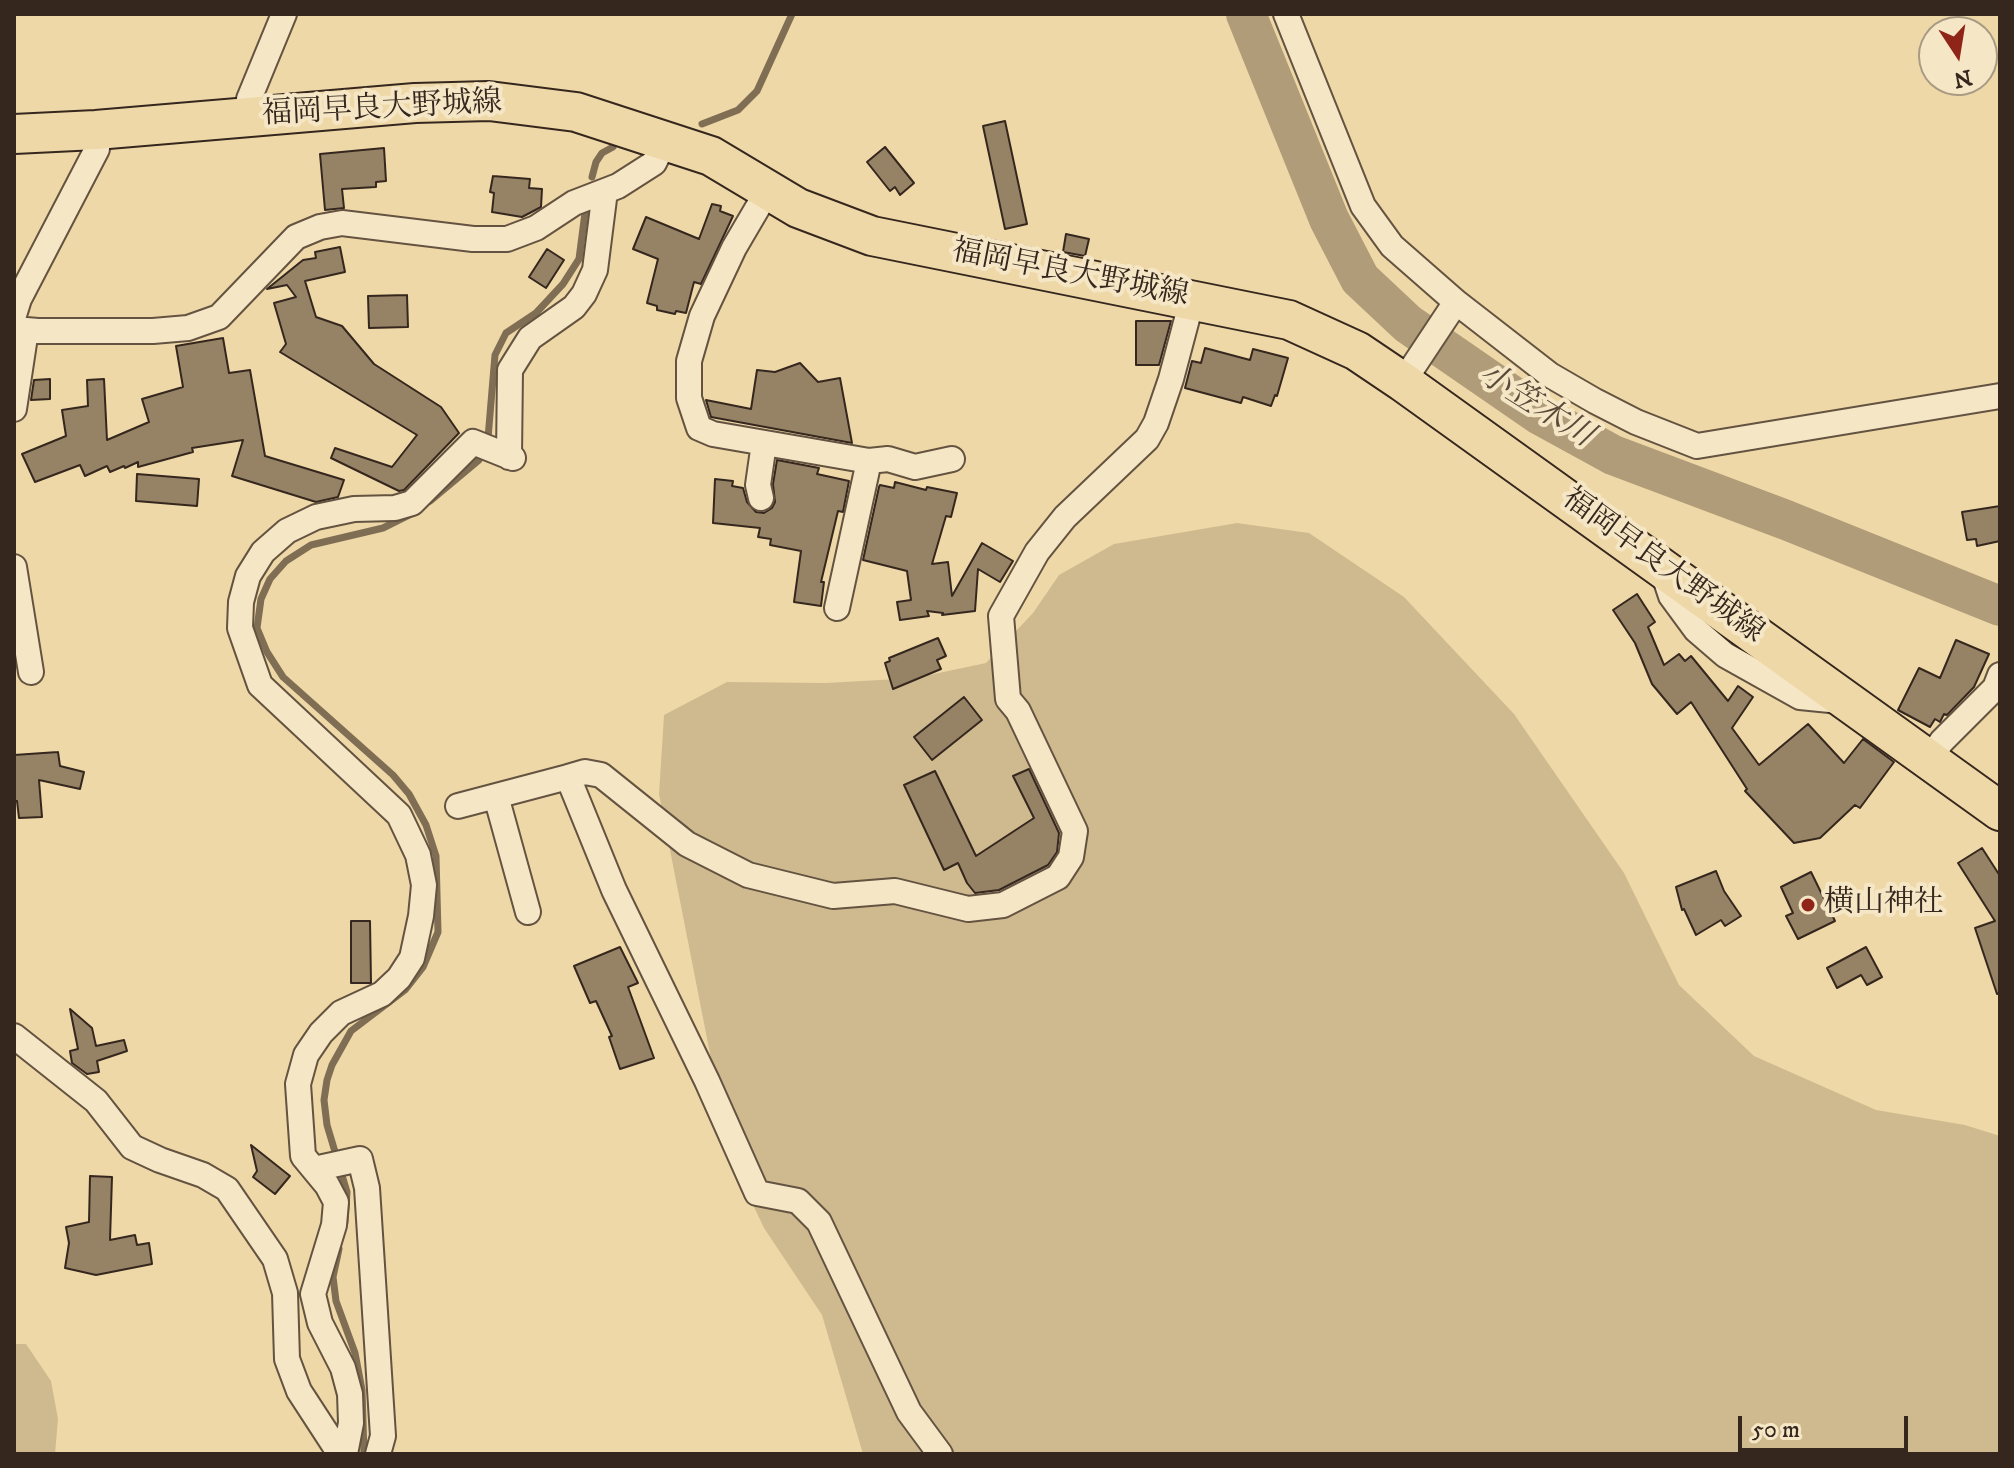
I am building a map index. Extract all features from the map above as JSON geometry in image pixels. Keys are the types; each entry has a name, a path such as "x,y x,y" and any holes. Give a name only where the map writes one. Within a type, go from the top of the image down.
{"main road":[{"name":"福岡早良大野城線","path":"14,134 415,103 489,101 576,112 711,156 798,208 872,236 1289,320 1357,351 1403,382 2000,811"}],"street":[{"path":"250,116 249,99 284,14"},
{"path":"1286,14 1363,206 1392,246 1456,302 1550,375 1636,422 1697,446 2000,396"},
{"path":"14,409 19,299 97,149 96,130"},
{"path":"18,325 153,331 188,328 219,317 296,237 320,227 342,223 473,239 507,239 536,228 574,203 605,191 654,163 666,139"},
{"path":"768,190 734,248 702,316 689,361 689,398 699,428 713,434 869,461 888,459 915,467 952,459"},
{"path":"342,1454 351,1423 350,1394 343,1368 320,1323 313,1294 334,1225 336,1202 319,1168 303,1156 298,1084 306,1055 321,1033 341,1013 382,994 399,978 412,958 424,885 418,855 399,815 260,685 240,628 241,602 248,576 263,552 287,531 316,517 354,509 395,508 412,503 473,442 507,456 510,370 530,338 574,307 584,294 595,270 605,191"},
{"path":"458,806 585,772 601,775 687,844 748,875 833,896 895,891 968,909 1003,905 1058,877 1071,857 1075,831 1018,711 1008,699 1001,616 1037,552 1065,517 1147,439 1156,423 1171,379 1192,300"},
{"path":"1403,382 1456,302"},
{"path":"761,498 758,485 764,443"},
{"path":"837,608 869,461"},
{"path":"14,567 20,636 31,672"},
{"path":"1929,759 1942,741 1995,688 2000,675"},
{"path":"568,777 614,890 707,1081 757,1193 798,1201 819,1222 909,1412 940,1454"},
{"path":"496,796 528,912"},
{"path":"14,1036 96,1101 132,1147 203,1175 227,1189 275,1259 285,1293 287,1359 299,1391 342,1454"},
{"path":"319,1168 360,1159 367,1188 383,1436 378,1454"}],"shaded area":[{"path":"1237,523 1309,533 1404,597 1514,714 1624,873 1679,985 1754,1056 1876,1110 1965,1125 2000,1136 2000,1454 863,1454 822,1315 764,1228 735,1167 659,794 664,715 727,682 826,683 915,678 986,663 1033,613 1059,575 1114,544"},
{"path":"14,1344 26,1344 51,1381 58,1419 55,1454 14,1454"}],"building":[{"path":"1005,121 1027,224 1005,229 983,126"},
{"path":"885,147 914,183 900,195 895,187 890,191 867,162"},
{"path":"384,148 386,181 376,182 376,187 342,189 344,208 325,210 320,154"},
{"path":"493,176 530,179 529,188 542,189 541,207 522,217 492,212 494,193 490,192"},
{"path":"712,204 721,206 720,211 733,216 701,284 694,282 686,313 657,310 657,306 647,303 658,259 633,249 646,217 699,239"},
{"path":"1066,234 1089,239 1085,256 1063,252"},
{"path":"340,247 345,272 305,281 316,317 342,326 374,364 441,407 459,433 404,490 399,491 331,458 335,448 392,467 417,435 280,352 286,344 274,303 296,297 287,285 267,289 303,260 316,258 315,252"},
{"path":"547,249 564,260 546,288 529,277"},
{"path":"407,295 408,327 369,328 368,296"},
{"path":"1136,321 1171,321 1159,365 1136,365"},
{"path":"223,338 229,373 250,370 265,456 344,480 338,497 316,502 232,476 243,440 192,448 193,452 138,467 138,462 110,472 107,466 85,476 80,465 35,482 22,454 66,436 62,410 88,406 87,380 104,379 107,440 149,422 142,399 183,387 176,346"},
{"path":"1205,348 1250,360 1253,349 1288,358 1271,406 1243,397 1241,403 1185,388 1192,361 1201,363"},
{"path":"800,363 818,382 840,378 852,443 711,417 706,400 751,409 757,370 775,372"},
{"path":"50,379 50,399 31,400 34,380"},
{"path":"777,460 819,468 817,474 849,481 843,512 838,511 821,582 824,582 821,606 794,602 801,551 770,545 771,539 758,537 760,528 713,523 715,479 733,481 732,486 743,488 747,502 756,512 764,513 772,508"},
{"path":"137,474 199,479 197,506 136,501"},
{"path":"895,482 926,490 927,487 957,493 951,517 946,516 932,564 948,562 952,596 982,543 1013,561 1000,582 978,569 975,611 942,615 927,611 929,616 900,620 897,602 911,600 907,571 863,560 879,487 894,488"},
{"path":"2000,506 2000,541 1977,546 1976,539 1967,540 1962,512"},
{"path":"1637,594 1655,622 1648,627 1664,665 1679,654 1685,661 1691,656 1728,701 1738,686 1753,697 1732,728 1759,765 1808,724 1844,763 1863,739 1894,762 1860,808 1855,805 1820,838 1794,843 1745,791 1747,789 1691,702 1677,714 1652,684 1635,643 1613,610"},
{"path":"938,638 946,656 937,660 941,669 893,689 885,663 890,661 889,658"},
{"path":"1956,640 1989,654 1974,687 1947,715 1944,714 1940,722 1935,719 1930,727 1898,710 1919,668 1940,678"},
{"path":"964,697 982,720 932,760 914,737"},
{"path":"58,752 60,766 84,772 80,789 39,780 42,817 19,818 17,801 14,801 14,755"},
{"path":"1029,769 1059,833 1057,852 1048,865 999,890 975,893 958,863 944,870 904,785 935,771 976,856 1034,818 1013,776"},
{"path":"1982,848 2000,876 2000,993 1997,994 1975,928 1995,921 1958,863"},
{"path":"1716,871 1724,891 1741,916 1725,926 1721,920 1696,935 1682,910 1676,887"},
{"path":"1811,872 1835,921 1798,939 1786,916 1793,913 1781,887"},
{"path":"351,921 370,921 371,983 351,983"},
{"path":"620,947 638,983 628,987 654,1058 620,1069 609,1037 612,1036 596,1001 590,1003 574,966"},
{"path":"1866,947 1882,977 1867,985 1861,975 1837,988 1827,968"},
{"path":"70,1009 92,1028 96,1046 124,1040 127,1051 97,1061 99,1072 87,1074 72,1063 70,1051 78,1049"},
{"path":"251,1145 290,1176 275,1194 253,1177 257,1171"},
{"path":"90,1176 112,1177 110,1240 135,1235 137,1245 149,1243 152,1264 96,1275 65,1268 69,1243 66,1227 89,1222"}],"waterway":[{"path":"702,124 738,110 757,91 792,14"},
{"name":"小笠木川","path":"1246,14 1329,219 1360,279 1408,324 1540,415 1613,455 2000,606"},
{"path":"592,177 602,153 613,147"},
{"path":"430,501 479,460 488,438 495,355 506,333 536,313 563,284 579,259 586,205"},
{"path":"345,1222 347,1192 327,1125 324,1100 327,1080 351,1031 405,990 423,967 438,932 436,856 426,825 409,794 393,775 283,677 267,652 257,628 261,599 270,579 286,561 311,545 383,528 413,513"},
{"path":"339,1249 333,1277 336,1301 355,1353 362,1390 364,1454"}],"place":[{"name":"横山神社","path":"1808,905"}]}
